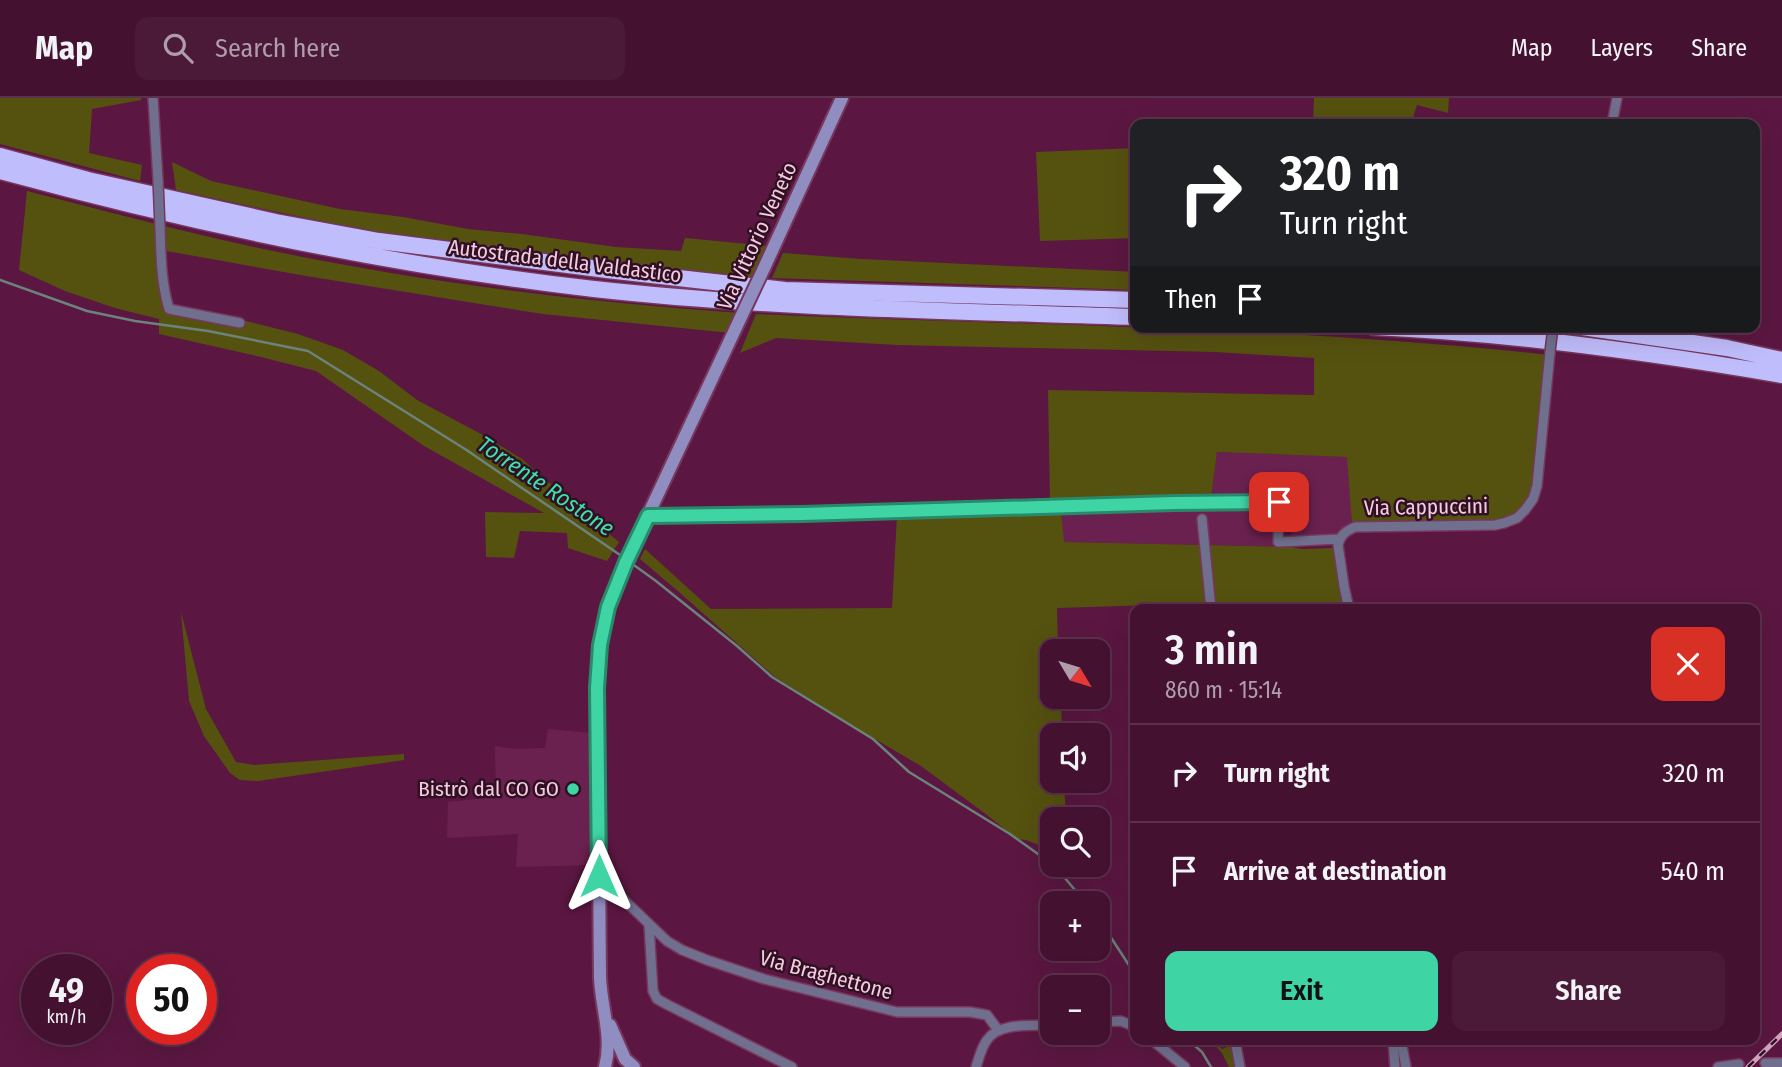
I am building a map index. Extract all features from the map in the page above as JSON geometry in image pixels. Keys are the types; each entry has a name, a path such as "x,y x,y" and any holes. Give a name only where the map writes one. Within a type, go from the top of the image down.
{"highway":[{"name":"Autostrada della Valdastico","path":"0,156 88,180 379,242 785,290 1130,300"},
{"name":"Autostrada della Valdastico","path":"0,171 268,237 404,262 595,289 779,303 1130,317"},
{"path":"1459,333 1600,349 1782,375"},
{"path":"1623,333 1727,348 1782,360"}],"main road":[{"name":"Via Vittorio Veneto","path":"648,516 842,98"},
{"path":"605,1067 605,1015 600,981 597,688 600,645 608,607 648,516"},
{"path":"605,1015 625,1059 634,1067"}],"street":[{"path":"153,98 161,270 163,291 169,309 240,323"},
{"path":"1613,119 1617,98"},
{"name":"Via Cappuccini","path":"1348,604 1338,545 1339,539 1346,531 1355,527 1495,525 1517,518 1532,499 1537,486 1552,333"},
{"path":"648,516 1279,502 1278,542 1339,539"},
{"path":"1202,519 1210,604"},
{"name":"Via Braghettone","path":"600,894 612,894 623,899 667,941 707,960 764,979 897,1012 970,1012 987,1015 998,1030"},
{"path":"649,925 653,991 657,999 792,1067"},
{"path":"1110,1021 1121,1021 1130,1025"},
{"path":"976,1067 982,1047 988,1037 998,1030 1040,1026"},
{"path":"1158,1045 1185,1067"},
{"path":"1236,1045 1240,1067"},
{"path":"1393,1045 1395,1067"},
{"path":"1402,1045 1405,1067"},
{"path":"1765,1063 1782,1063"},
{"path":"1718,1067 1739,1064"}],"shaded area":[{"path":"0,98 141,98 92,109 89,153 142,165 140,181 0,144"},
{"path":"1314,98 1449,98 1448,113 1417,105 1413,119 1313,119"},
{"path":"1130,148 1130,238 1040,241 1036,152"},
{"path":"172,162 211,181 340,209 468,229 616,247 681,251 685,238 768,246 755,277 609,264 464,246 356,228 176,190"},
{"path":"27,191 218,239 347,265 542,295 739,313 731,333 543,314 161,250 165,281 176,313 242,320 298,334 343,350 379,371 417,400 522,459 548,482 577,500 574,506 619,542 607,561 568,548 567,533 520,531 514,558 486,557 485,512 544,513 424,446 316,371 159,334 159,319 65,291 19,270"},
{"path":"783,253 1130,272 1130,290 772,278"},
{"path":"756,314 1130,327 1130,333 1268,333 1450,345 1549,355 1536,476 1531,494 1518,513 1496,522 1352,524 1347,457 1217,452 1211,497 1050,499 1048,390 1314,395 1314,358 1215,352 897,345 776,338 740,353"},
{"path":"1217,452 1348,457 1352,524 1344,526 1335,536 1294,536 1291,534 1290,511 1279,499 1255,494 1211,497"},
{"path":"1255,505 1277,513 1284,545 1292,547 1063,542 1061,511 1211,509"},
{"path":"958,510 1061,511 1064,542 1333,548 1345,604 1130,604 1057,608 1058,639 1040,639 1040,709 1061,709 1062,723 1040,723 1040,793 1065,793 1065,807 1040,807 1040,845 1017,839 921,766 775,677 640,559 645,549 711,609 892,608 897,515"},
{"path":"181,612 206,709 236,762 254,765 404,754 404,760 258,781 240,780 230,773 204,736 189,701"},
{"path":"548,729 592,733 594,865 516,867 518,834 447,838 448,802 496,797 495,746 515,749 545,748"},
{"path":"1215,1045 1222,1049 1230,1045 1241,1045 1245,1067 1229,1067"}],"waterway":[{"name":"Torrente Rostone","path":"0,280 87,311 308,351 465,449 623,557"},
{"name":"Torrente Rostone","path":"631,563 737,646 772,677 873,739 909,772 1040,855"},
{"name":"Torrente Rostone","path":"1064,877 1076,891"},
{"name":"Torrente Rostone","path":"1110,936 1130,967"},
{"name":"Torrente Rostone","path":"1194,1045 1202,1052 1211,1067"}],"railway":[{"path":"1748,1067 1782,1034"}],"place":[{"name":"Bistrò dal CO GO","path":"573,789"}],"route":[{"path":"599,876 597,688 600,645 608,607 648,516 1279,502"}]}
